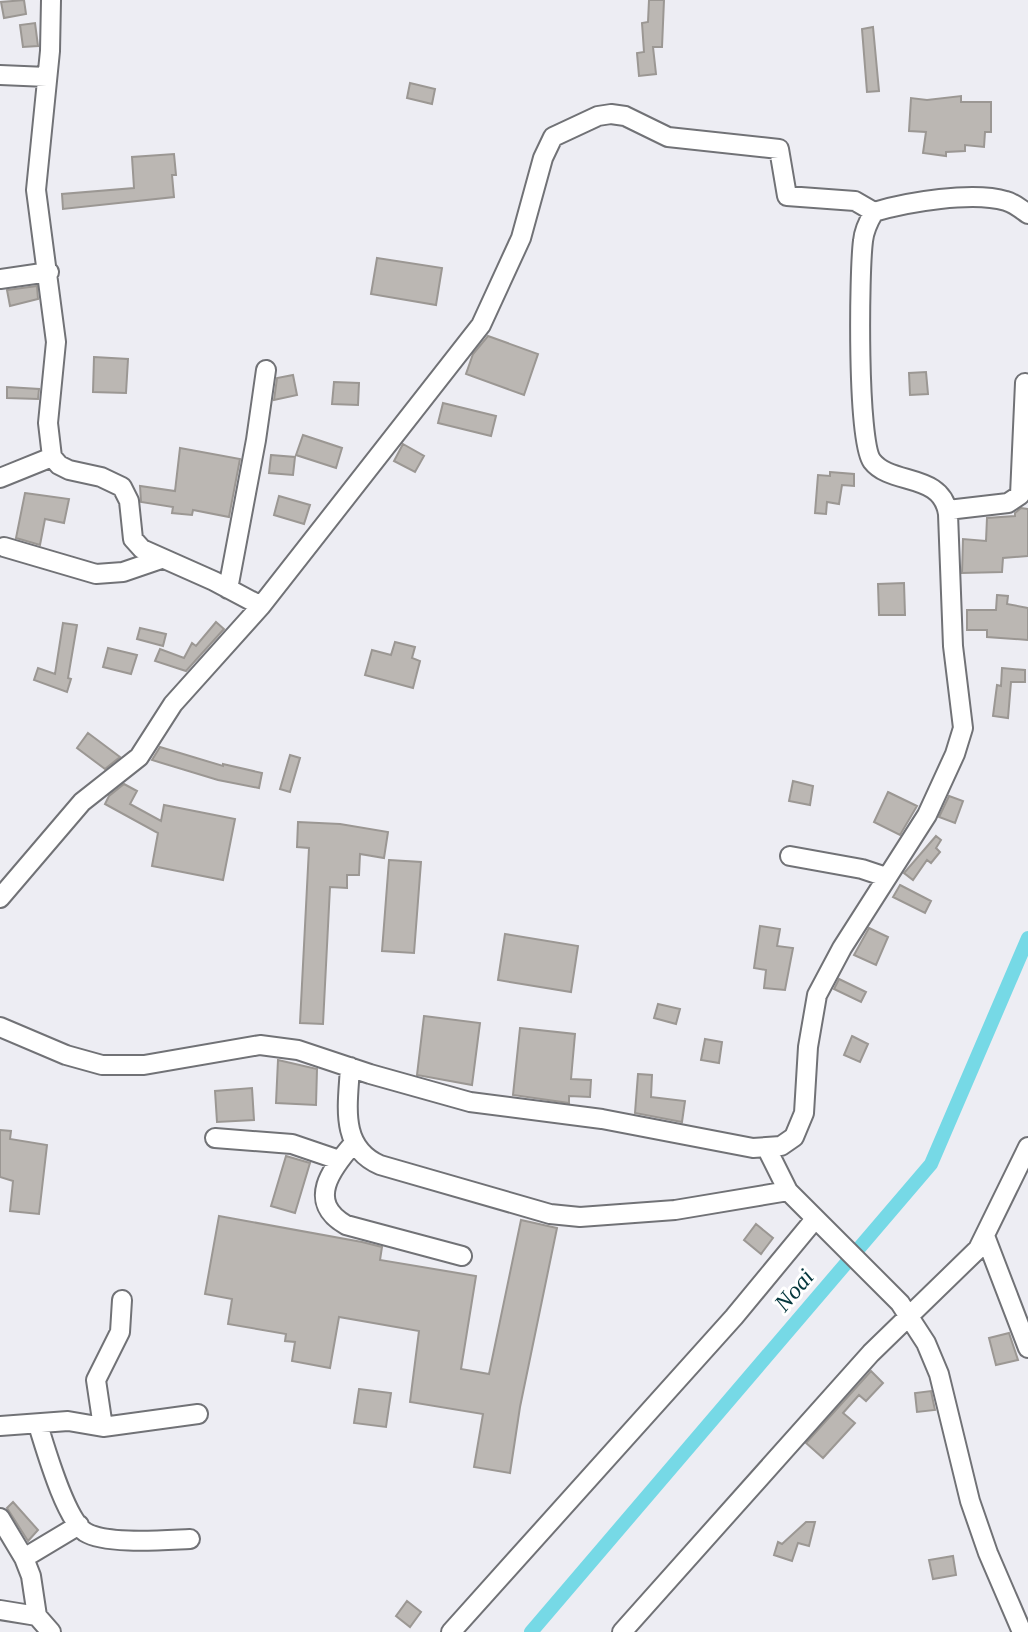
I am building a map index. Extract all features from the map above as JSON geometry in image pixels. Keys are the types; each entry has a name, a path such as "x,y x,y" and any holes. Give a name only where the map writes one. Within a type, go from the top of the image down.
{"street":[{"path":"51,0 36,190 56,342 48,423 52,457 69,470 101,477 122,487 129,501 133,539 142,549 261,606"},
{"path":"0,75 47,77"},
{"path":"0,898 82,802 139,757 173,704 261,606 481,325 521,238 543,158 553,137 598,116 611,114 625,116 668,137 779,149 787,196 855,201 874,212"},
{"path":"0,1027 66,1055 102,1065 144,1065 260,1045 298,1050 470,1102 602,1119 753,1148 781,1146 794,1137 804,1113 808,1047 817,995 842,948 927,815 955,754 963,728 953,646 948,510 931,487 878,467 869,457 866,445 861,388 863,250 867,223 874,212 899,205 983,196 1010,201 1028,214"},
{"path":"0,279 49,272"},
{"path":"228,589 266,370"},
{"path":"948,510 1008,503 1020,495 1025,383"},
{"path":"0,478 52,457"},
{"path":"4,547 96,574 123,572 161,559"},
{"path":"790,856 862,869 886,877"},
{"path":"350,1067 347,1107 354,1143 361,1155 380,1165 550,1214 580,1217 675,1210 788,1191"},
{"path":"215,1138 292,1144 339,1160"},
{"path":"354,1143 339,1160 327,1183 324,1199 335,1218 346,1225 462,1256"},
{"path":"766,1147 788,1191 905,1309 926,1343 939,1374 970,1501 988,1553 1022,1632"},
{"path":"622,1632 871,1353 905,1309 978,1249 1028,1147"},
{"path":"451,1632 734,1317 815,1219"},
{"path":"985,1236 1028,1348"},
{"path":"103,1427 96,1380 120,1332 122,1300"},
{"path":"0,1426 68,1421 103,1427 198,1414"},
{"path":"38,1425 59,1486 84,1531 95,1536 125,1539 190,1539"},
{"path":"0,1518 31,1576 37,1616 51,1632"},
{"path":"24,1558 79,1525"},
{"path":"0,1610 37,1616"}],"building":[{"path":"24,0 26,14 4,18 1,2"},
{"path":"649,0 664,0 662,47 653,47 656,74 639,76 637,53 644,52 642,23 648,22"},
{"path":"35,23 38,46 23,47 20,25"},
{"path":"873,27 879,91 867,92 862,29"},
{"path":"410,83 435,89 432,104 407,98"},
{"path":"961,96 961,102 991,102 991,132 985,132 984,147 965,145 965,151 946,152 946,156 923,153 926,132 909,131 911,98 927,100"},
{"path":"174,154 174,197 63,209 62,194 134,188 132,157"},
{"path":"377,258 442,268 436,305 371,294"},
{"path":"37,286 38,299 10,306 7,290"},
{"path":"488,336 538,354 524,395 466,374 473,354"},
{"path":"94,357 128,359 126,393 93,392"},
{"path":"926,372 928,394 910,395 909,373"},
{"path":"293,375 297,395 274,400 277,378"},
{"path":"334,382 359,383 358,405 332,404"},
{"path":"7,387 39,389 38,399 7,398"},
{"path":"443,403 496,416 491,436 438,423"},
{"path":"303,435 342,448 336,468 296,455"},
{"path":"403,444 424,456 415,472 394,461"},
{"path":"180,448 240,459 229,517 193,510 192,515 172,513 173,507 141,502 140,486 175,491"},
{"path":"271,455 295,457 293,475 269,473"},
{"path":"830,472 854,474 854,486 842,485 839,504 827,502 826,514 815,513 818,475 830,476"},
{"path":"25,493 69,499 64,523 45,519 40,545 16,538"},
{"path":"279,496 310,505 304,524 274,515"},
{"path":"1021,508 1028,509 1028,556 1003,558 1002,572 962,573 963,539 986,541 987,518 1015,516"},
{"path":"904,583 905,615 879,615 878,584"},
{"path":"997,595 1008,596 1007,604 1028,608 1028,640 987,637 987,630 967,630 967,610 996,610"},
{"path":"216,622 224,629 186,671 155,661 160,649 184,658 192,643 196,646"},
{"path":"63,623 77,625 67,692 34,680 38,668 55,674"},
{"path":"140,628 166,634 163,646 137,639"},
{"path":"395,642 415,647 412,658 420,661 413,688 365,675 372,650 391,655"},
{"path":"108,648 137,655 131,674 103,667"},
{"path":"1002,668 1025,670 1025,682 1011,682 1008,718 993,716"},
{"path":"88,733 120,757 105,769 77,748"},
{"path":"160,747 223,766 262,773 259,788 218,780 152,760"},
{"path":"290,755 300,758 290,792 280,789"},
{"path":"793,781 813,786 810,805 789,801"},
{"path":"124,784 137,791 130,804 161,821 164,805 235,819 223,880 152,866 158,833 105,804 109,796"},
{"path":"888,792 917,806 900,835 874,822"},
{"path":"949,796 963,801 955,823 939,817"},
{"path":"298,822 340,824 388,832 384,858 360,854 359,875 347,875 347,888 330,887 323,1024 300,1023 309,848 297,847"},
{"path":"936,836 941,840 936,848 940,852 931,863 927,860 913,880 904,873"},
{"path":"389,860 421,862 414,953 382,951"},
{"path":"900,885 931,901 925,913 893,897"},
{"path":"760,926 780,929 777,946 793,948 785,990 764,988 766,970 754,968"},
{"path":"869,928 888,937 876,965 854,955"},
{"path":"505,934 578,946 571,992 498,980"},
{"path":"839,979 866,992 861,1002 834,989"},
{"path":"658,1004 680,1009 676,1024 654,1018"},
{"path":"424,1016 480,1023 472,1085 417,1075"},
{"path":"520,1028 575,1034 571,1079 591,1080 590,1097 569,1096 569,1103 513,1095"},
{"path":"852,1036 868,1044 860,1062 844,1055"},
{"path":"705,1039 722,1042 719,1063 701,1060"},
{"path":"278,1060 317,1069 316,1105 276,1103"},
{"path":"638,1074 652,1075 651,1097 685,1101 682,1122 635,1113"},
{"path":"252,1088 254,1120 217,1122 215,1091"},
{"path":"0,1130 11,1131 10,1139 47,1145 39,1214 10,1211 13,1181 0,1177"},
{"path":"286,1156 310,1163 295,1213 271,1206"},
{"path":"219,1216 362,1242 382,1247 380,1260 476,1276 461,1369 489,1374 521,1220 557,1228 520,1407 510,1473 474,1467 483,1414 410,1402 419,1331 339,1317 330,1368 292,1361 295,1342 285,1341 286,1334 228,1324 232,1299 205,1294"},
{"path":"756,1224 773,1238 761,1254 744,1240"},
{"path":"1009,1333 1018,1360 996,1365 989,1338"},
{"path":"871,1371 883,1383 866,1401 859,1395 843,1413 855,1423 823,1458 806,1443"},
{"path":"359,1389 391,1393 386,1427 354,1423"},
{"path":"931,1391 935,1410 917,1412 915,1393"},
{"path":"13,1502 38,1530 28,1541 7,1508"},
{"path":"806,1522 815,1522 809,1546 798,1543 792,1561 774,1555 778,1542 782,1544"},
{"path":"953,1556 956,1575 933,1579 929,1560"},
{"path":"407,1601 421,1612 410,1627 396,1616"}],"waterway":[{"name":"Noai","path":"531,1632 931,1164 1028,938"}]}
